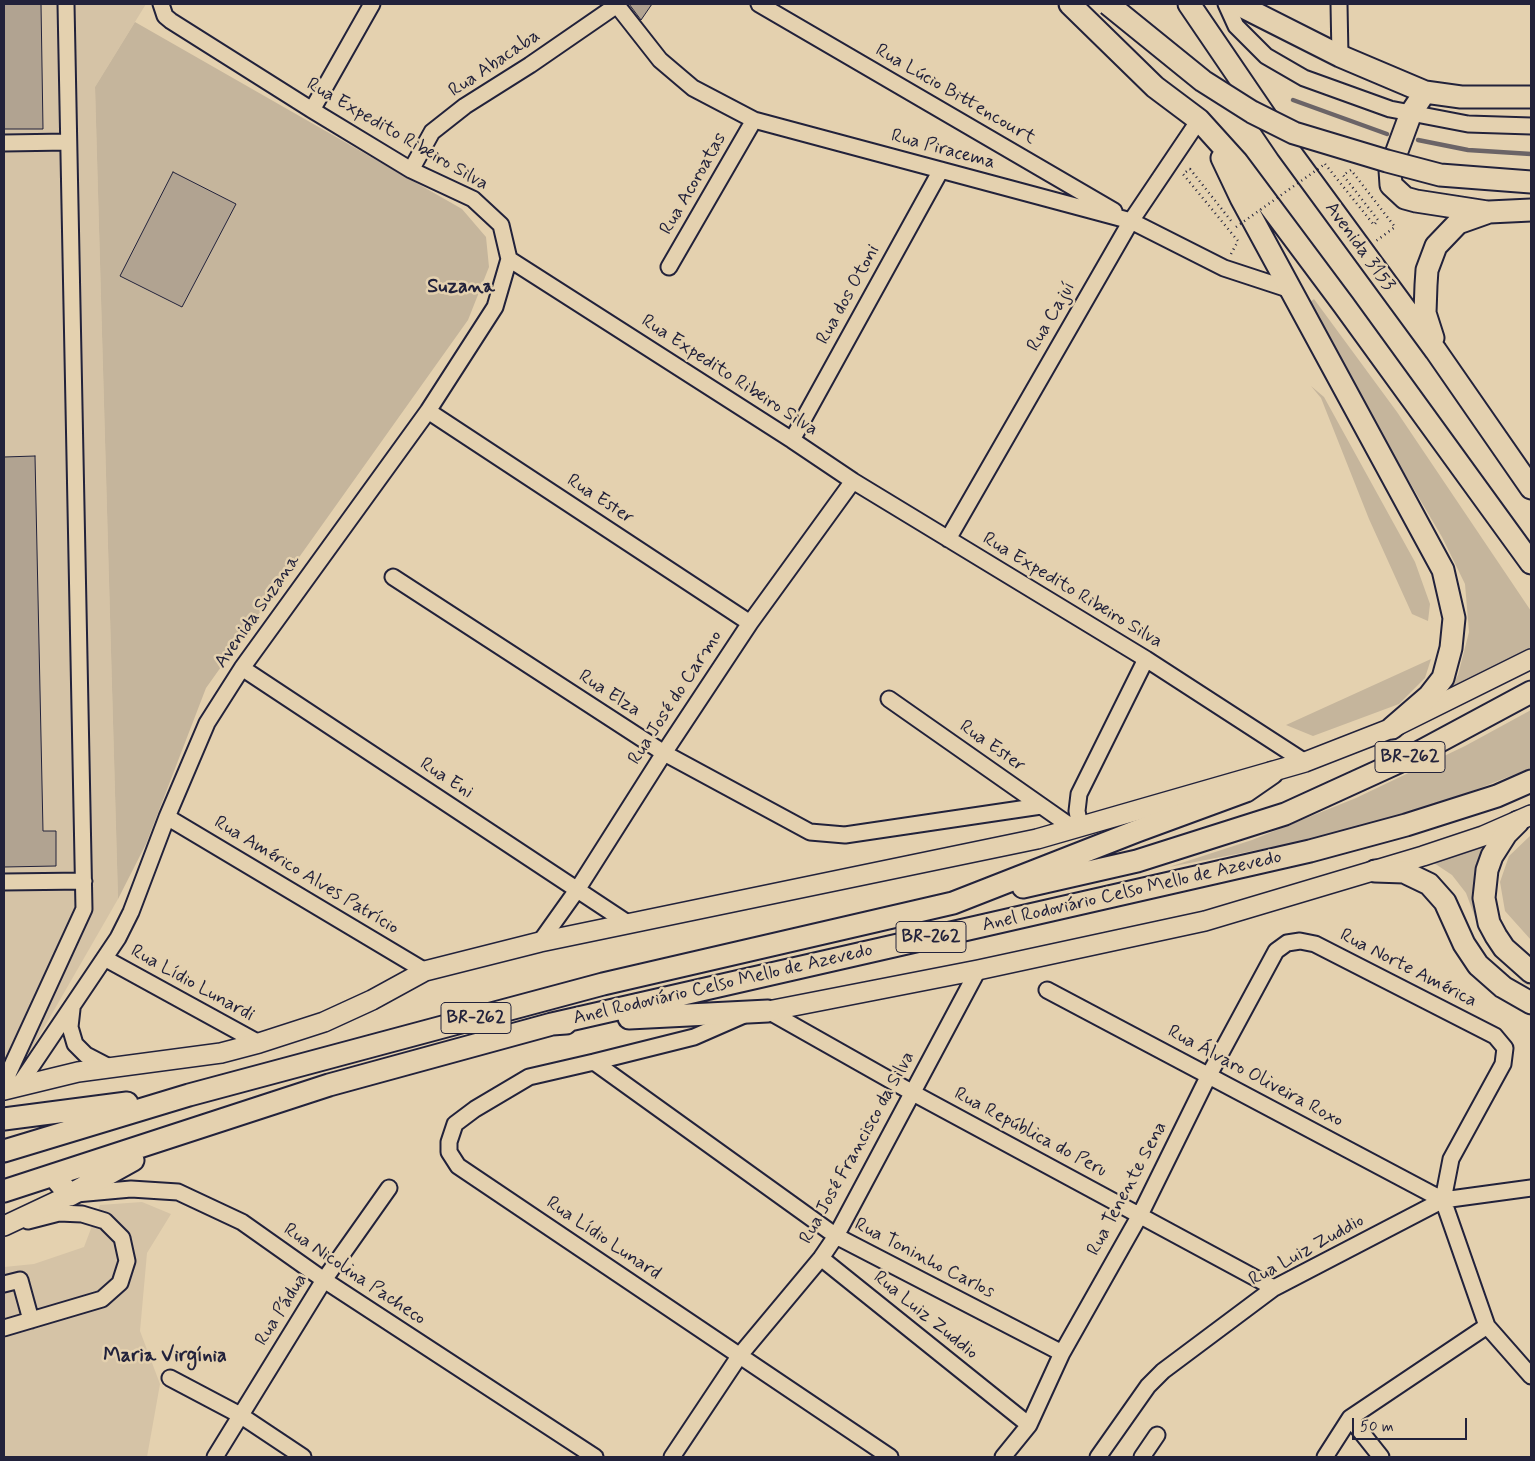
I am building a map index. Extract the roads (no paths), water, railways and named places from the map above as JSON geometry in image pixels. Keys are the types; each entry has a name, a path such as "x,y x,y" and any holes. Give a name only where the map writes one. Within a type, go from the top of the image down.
{"highway":[{"path":"1070,4 1155,87 1205,127 1237,162 1344,304 1531,563"},
{"path":"1108,4 1203,81 1252,112 1294,133 1387,161 1440,174 1531,182"},
{"name":"Avenida 3153","path":"1189,4 1287,148 1436,351 1531,488"},
{"path":"1237,4 1340,56 1425,92 1461,97 1531,97"},
{"path":"1425,92 1409,117 1390,170 1391,184 1405,198 1416,201 1489,212 1531,210"},
{"path":"1205,127 1241,198 1444,570 1454,618 1451,648 1443,678 1429,696 1392,728"},
{"path":"1436,351 1425,314 1427,270 1436,246 1458,223 1489,212"},
{"name":"Anel Rodoviário Celso Mello de Azevedo","path":"953,903 1136,862 1285,814 1412,756 1531,692"},
{"path":"953,903 1136,831 1246,791 1272,773"},
{"name":"Anel Rodoviário Celso Mello de Azevedo","path":"552,1024 1310,851 1406,825 1488,799 1531,781"},
{"path":"1524,819 1506,834 1492,856 1487,870 1484,898 1489,923 1496,936 1504,948 1531,972"},
{"path":"1375,871 1404,872 1429,884 1445,902 1464,944 1478,965 1503,987 1531,1003"},
{"name":"BR-262","path":"4,1151 189,1095 603,984 953,903"},
{"path":"552,1024 662,1015 761,1011"},
{"name":"BR-262","path":"4,1191 329,1085 552,1024"},
{"path":"4,1119 189,1095"},
{"path":"53,1175 70,1195 184,1132"}],"main road":[{"name":"BR-262","path":"1272,773 1392,728 1531,659"},
{"path":"12,1087 78,1072 221,1053 324,1022 372,1000 425,971 540,942 1037,839 1272,773"},
{"name":"Anel Rodoviário Celso Mello de Azevedo","path":"761,1011 978,970 1204,921 1458,845 1524,819"},
{"path":"4,1226 70,1195"}],"street":[{"path":"12,1087 9,1072 84,909 66,4"},
{"name":"Rua Expedito Ribeiro Silva","path":"161,4 165,16 171,21 312,110 411,170 473,199 501,225 509,260 792,440 853,481 1146,659 1305,762"},
{"path":"312,110 372,4"},
{"name":"Rua Piracema","path":"616,4 660,60 693,88 754,120 1131,221 1224,268 1291,290"},
{"name":"Rua Abacaba","path":"411,170 432,132 438,127 465,106 530,65 616,4"},
{"name":"Rua Lúcio Bittencourt","path":"759,4 1131,221"},
{"path":"1226,4 1236,26 1266,56 1304,78 1409,117 1483,126 1531,126"},
{"path":"1339,4 1340,56"},
{"name":"Rua Acoroatas","path":"669,267 754,120"},
{"name":"Rua Cajuí","path":"948,539 1131,221 1205,127"},
{"path":"4,143 68,142"},
{"name":"Rua dos Otoni","path":"792,440 941,170"},
{"name":"Avenida Suzana","path":"12,1087 72,1008 106,959 131,912 167,817 207,723 242,668 428,412 495,307 509,260"},
{"name":"Rua Ester","path":"428,412 750,622"},
{"name":"Rua José do Carmo","path":"540,942 577,890 750,622 853,481"},
{"name":"Rua Elza","path":"394,577 664,753 810,832 845,835 1041,806"},
{"path":"1076,827 1079,794 1146,659"},
{"name":"Rua Eni","path":"242,668 629,924"},
{"name":"Rua Ester","path":"889,699 1041,806 1076,827"},
{"name":"Rua Américo Alves Patrício","path":"167,817 425,971"},
{"path":"4,882 84,881"},
{"name":"Rua Norte América","path":"1287,943 1300,940 1315,944 1495,1036 1505,1048 1502,1064 1451,1158 1444,1200"},
{"name":"Rua Tenente Sena","path":"1005,1456 1029,1425 1062,1353 1140,1214 1209,1075 1276,951 1287,943"},
{"name":"Rua Lídio Lunardi","path":"106,959 259,1043"},
{"name":"Rua José Francisco da Silva","path":"672,1457 740,1355 821,1258 836,1236 978,970"},
{"name":"Rua Álvaro Oliveira Roxo","path":"1048,990 1444,1200"},
{"path":"72,1008 70,1027 75,1044 86,1055 110,1068"},
{"name":"Rua Lídio Lunard","path":"761,1011 694,1037 598,1065 529,1077 475,1109 455,1124 449,1142 449,1152 458,1166 890,1457"},
{"name":"Rua República do Peru","path":"761,1011 1274,1288"},
{"name":"Rua Toninho Carlos","path":"598,1065 836,1236 1062,1353"},
{"name":"Rua Pádua","path":"215,1457 324,1280 389,1188"},
{"name":"Rua Luiz Zuddio","path":"1098,1457 1148,1386 1163,1371 1274,1288 1444,1200 1531,1188"},
{"name":"Rua Nicolina Pacheco","path":"70,1195 131,1190 178,1192 242,1222 324,1280 595,1457"},
{"path":"1444,1200 1487,1326 1531,1376"},
{"path":"4,1226 59,1213 82,1214 105,1221 122,1238 127,1261 120,1283 102,1299 4,1328"},
{"name":"Rua Luiz Zuddio","path":"821,1258 1029,1425"},
{"path":"4,1284 20,1280 31,1320"},
{"path":"1325,1457 1350,1418 1487,1326"},
{"path":"170,1378 240,1415 303,1457"},
{"path":"1350,1418 1381,1457"},
{"path":"1142,1457 1157,1435"}],"waterway":[{"path":"1293,100 1387,134"},
{"path":"1418,140 1468,150 1531,154"}],"district":[{"name":"Suzana","path":"461,288"},
{"name":"Maria Virgínia","path":"165,1357"}]}
